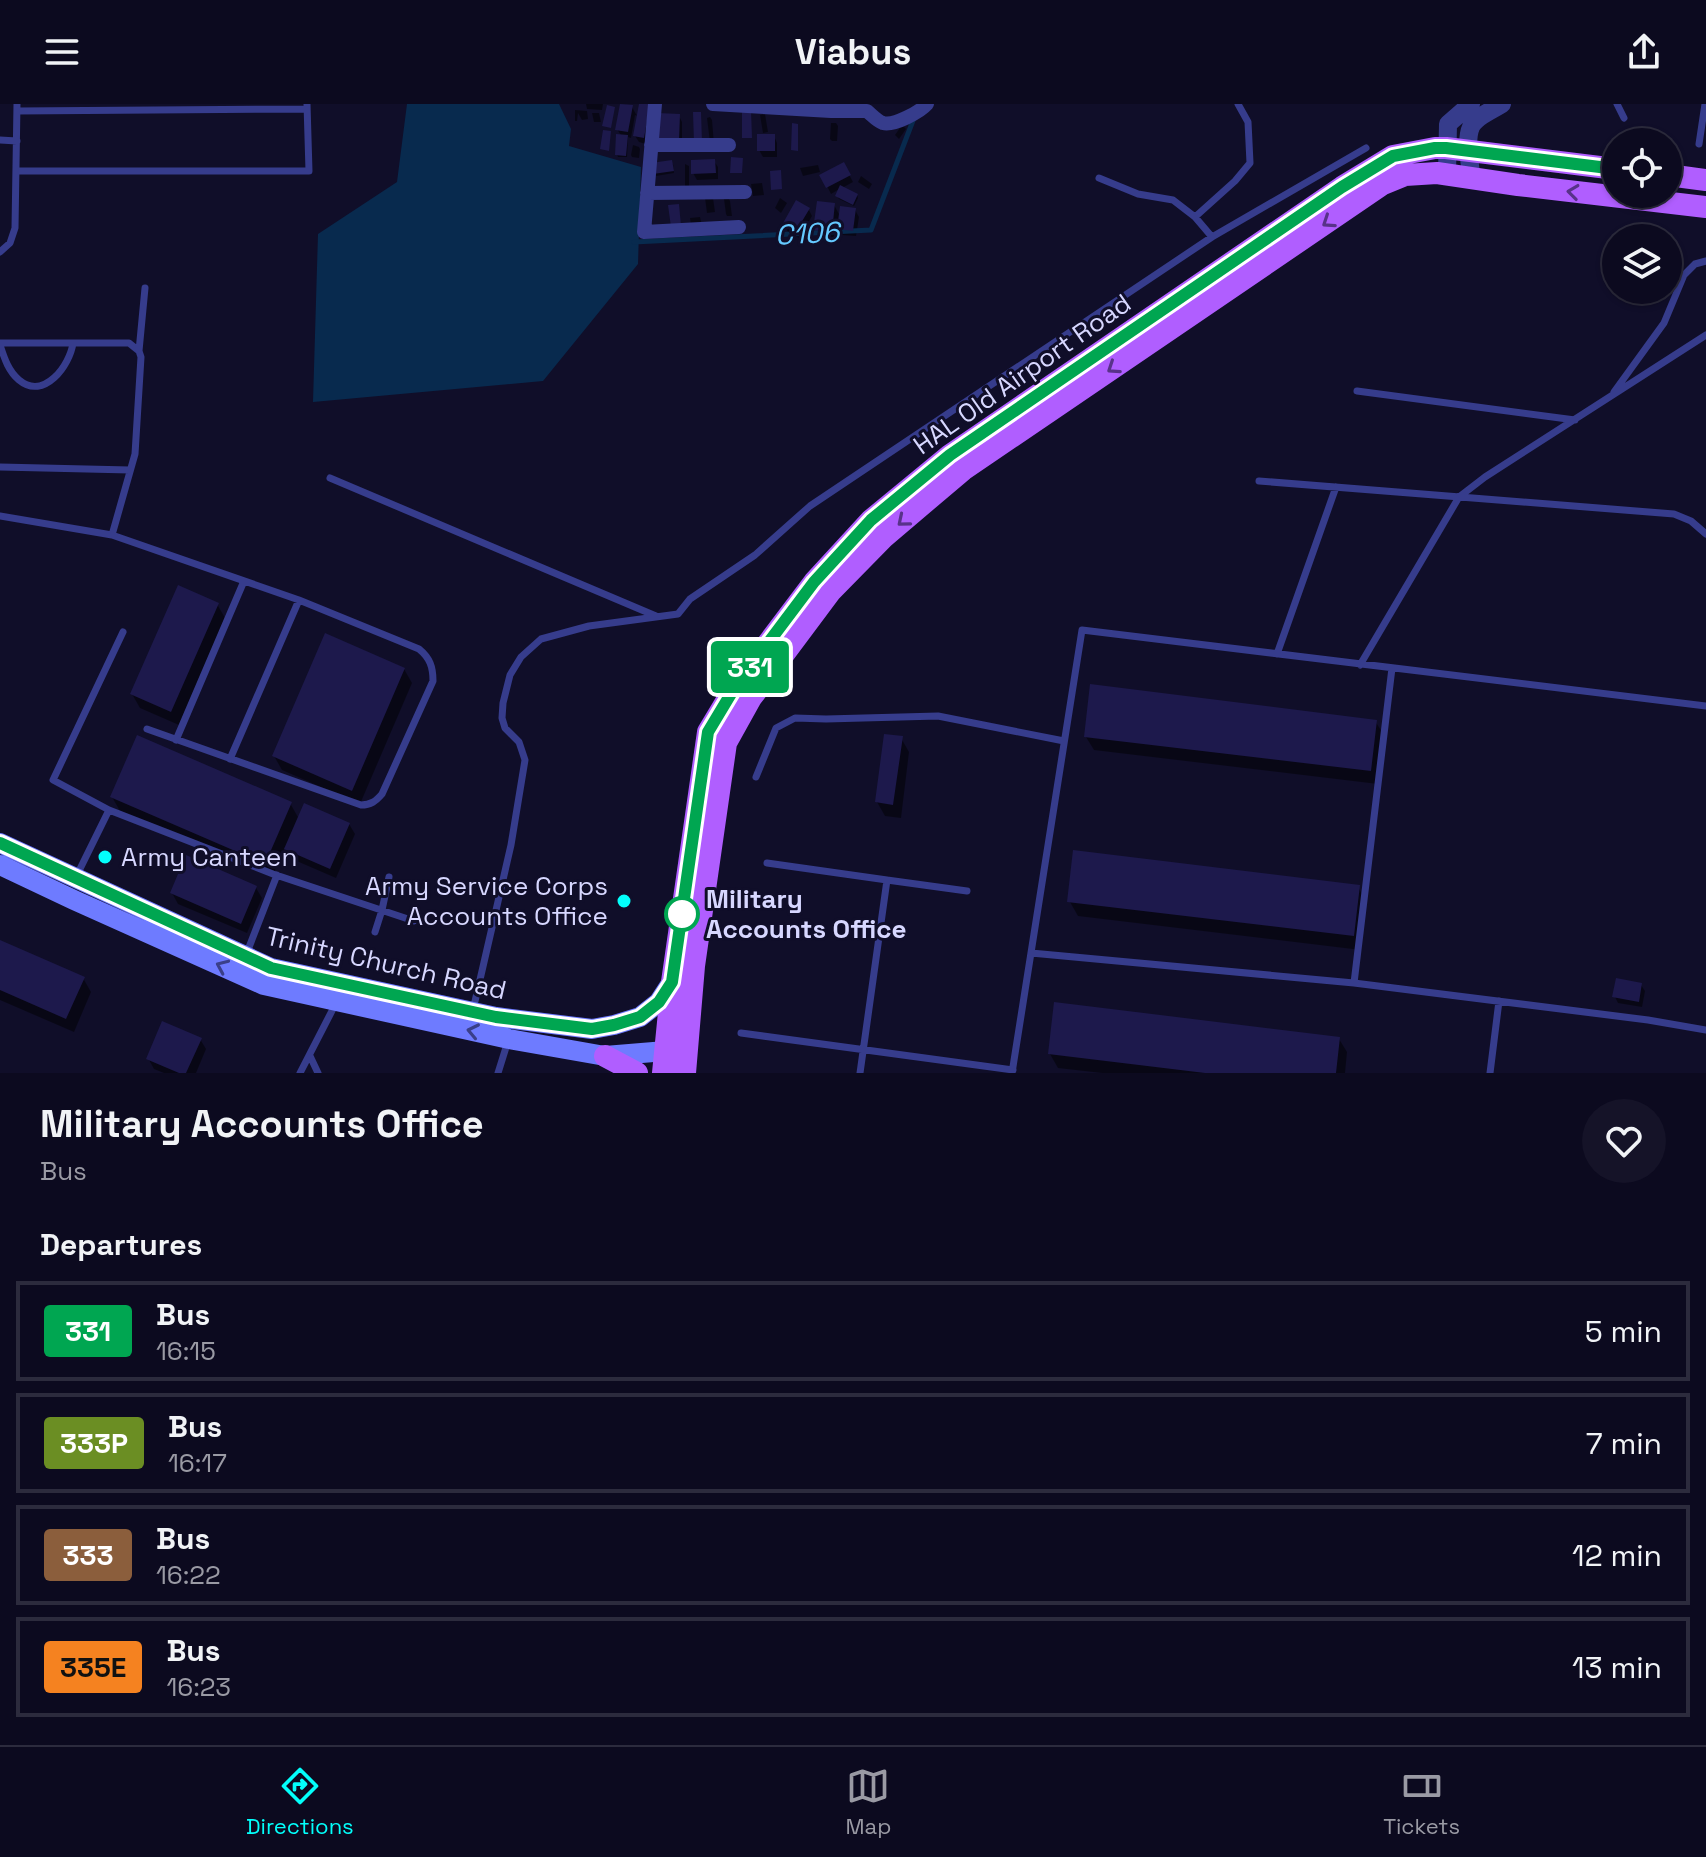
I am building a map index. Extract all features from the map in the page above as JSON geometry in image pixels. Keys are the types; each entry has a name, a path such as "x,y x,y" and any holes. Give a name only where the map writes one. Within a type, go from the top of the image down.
{"main road":[{"name":"HAL Old Airport Road","path":"671,1058 672,982 708,732 735,687 814,582 871,520 950,455 1342,187 1393,156 1435,148 1602,167"},
{"name":"HAL Old Airport Road","path":"671,1058 694,966 726,743 751,698 831,591 884,537 963,470 1373,191 1405,175 1447,174 1706,207"},
{"path":"1682,177 1706,180"},
{"name":"Trinity Church Road","path":"0,843 271,968 496,1017 592,1029 614,1025 640,1017 659,1002 672,982"},
{"name":"Trinity Church Road","path":"0,865 264,985 509,1039 605,1056 671,1058"},
{"path":"605,1056 637,1073"},
{"path":"671,1058 685,1073"}],"street":[{"path":"655,104 644,232 739,227"},
{"path":"713,104 867,111 881,123 891,123 921,110 927,104"},
{"path":"1471,104 1448,124 1472,179"},
{"path":"1447,174 1471,127 1502,104"},
{"path":"651,145 729,145"},
{"path":"647,193 745,192"}],"lane":[{"path":"1195,217 1250,163 1248,122 1238,104"},
{"path":"1617,104 1624,118"},
{"path":"1699,144 1705,104"},
{"path":"0,252 10,243 15,228 17,107 307,107 309,171 16,171"},
{"path":"0,140 17,141"},
{"path":"473,1012 511,845 525,760 519,742 505,728 502,718 510,675 521,657 541,639 589,626 678,614 690,599 755,555 810,506 1212,237 1366,148"},
{"path":"1099,178 1138,194 1173,200 1195,217 1212,237"},
{"path":"1610,397 1664,323 1684,275 1695,264 1706,261"},
{"path":"112,535 135,454 145,288"},
{"path":"1360,665 1459,497 1485,477 1706,335"},
{"path":"73,343 72,353 63,368 55,378 40,385 18,379 5,362 0,344 73,343 129,343 139,351"},
{"path":"1357,391 1575,420"},
{"path":"0,467 130,470"},
{"path":"330,478 659,617"},
{"path":"1259,481 1674,514 1691,521 1706,534"},
{"path":"1277,654 1336,487"},
{"path":"0,516 112,535 299,600 419,649 429,659 433,671 433,681 382,794 368,805 147,729"},
{"path":"176,740 244,581"},
{"path":"230,759 299,600"},
{"path":"741,1033 1013,1071 1082,630 1706,706"},
{"path":"123,632 53,780 109,810 277,875 414,921"},
{"path":"1354,983 1392,668"},
{"path":"756,777 776,728 795,718 938,716 1064,741"},
{"path":"75,879 109,810"},
{"path":"767,863 967,891"},
{"path":"245,957 277,875"},
{"path":"375,932 389,877"},
{"path":"860,1073 887,880"},
{"path":"1031,953 1354,983 1706,1030"},
{"path":"300,1073 337,1001"},
{"path":"1490,1073 1499,1001"},
{"path":"498,1073 509,1039"},
{"path":"310,1056 318,1073"}],"water":[{"path":"407,104 559,104 571,129 569,146 641,167 638,264 543,381 313,402 318,234 397,182"}],"building":[{"path":"620,104 633,105 628,132 615,130"},
{"path":"639,104 650,104 644,138 633,136"},
{"path":"607,105 615,107 611,128 602,126"},
{"path":"751,110 752,138 742,138 742,111"},
{"path":"693,112 701,112 702,142 694,143"},
{"path":"657,113 680,114 679,142 656,141"},
{"path":"792,123 798,124 798,151 791,150"},
{"path":"603,130 611,131 609,151 600,149"},
{"path":"616,134 628,135 626,156 615,155"},
{"path":"757,134 775,134 775,151 757,151"},
{"path":"731,157 743,158 742,173 730,173"},
{"path":"715,159 716,173 691,174 691,160"},
{"path":"672,160 674,171 653,174 651,163"},
{"path":"844,162 851,175 826,188 819,175"},
{"path":"781,170 782,189 771,190 770,171"},
{"path":"840,185 858,194 853,205 835,196"},
{"path":"796,200 810,208 795,233 782,225"},
{"path":"817,201 835,203 832,232 813,230"},
{"path":"679,204 681,226 671,227 668,205"},
{"path":"840,206 856,208 853,231 837,229"},
{"path":"178,585 219,603 171,712 130,694"},
{"path":"325,633 405,668 352,791 272,756"},
{"path":"1090,684 1377,720 1371,771 1084,737"},
{"path":"884,734 903,736 893,805 875,802"},
{"path":"137,735 292,802 265,864 110,797"},
{"path":"304,803 350,823 330,869 284,849"},
{"path":"1073,850 1360,885 1354,936 1067,902"},
{"path":"186,855 257,886 241,924 170,893"},
{"path":"0,940 85,977 66,1019 0,990"},
{"path":"1616,978 1642,983 1639,1002 1612,997"},
{"path":"1054,1002 1340,1037 1336,1073 1205,1073 1048,1054"},
{"path":"162,1021 202,1038 186,1073 146,1059"}],"waterway":[{"name":"C106","path":"634,242 871,230 914,118"}],"bus line":[{"name":"331","path":"0,843 271,968 496,1017 592,1029 640,1017 659,1002 672,982 708,732 735,687 814,582 871,520 950,455 1342,187 1393,156 1446,148 1602,167"}],"place":[{"name":"Army Canteen","path":"105,857"},
{"name":"Army Service Corps Accounts Office","path":"624,901"},
{"name":"Military Accounts Office","path":"682,914"}]}
